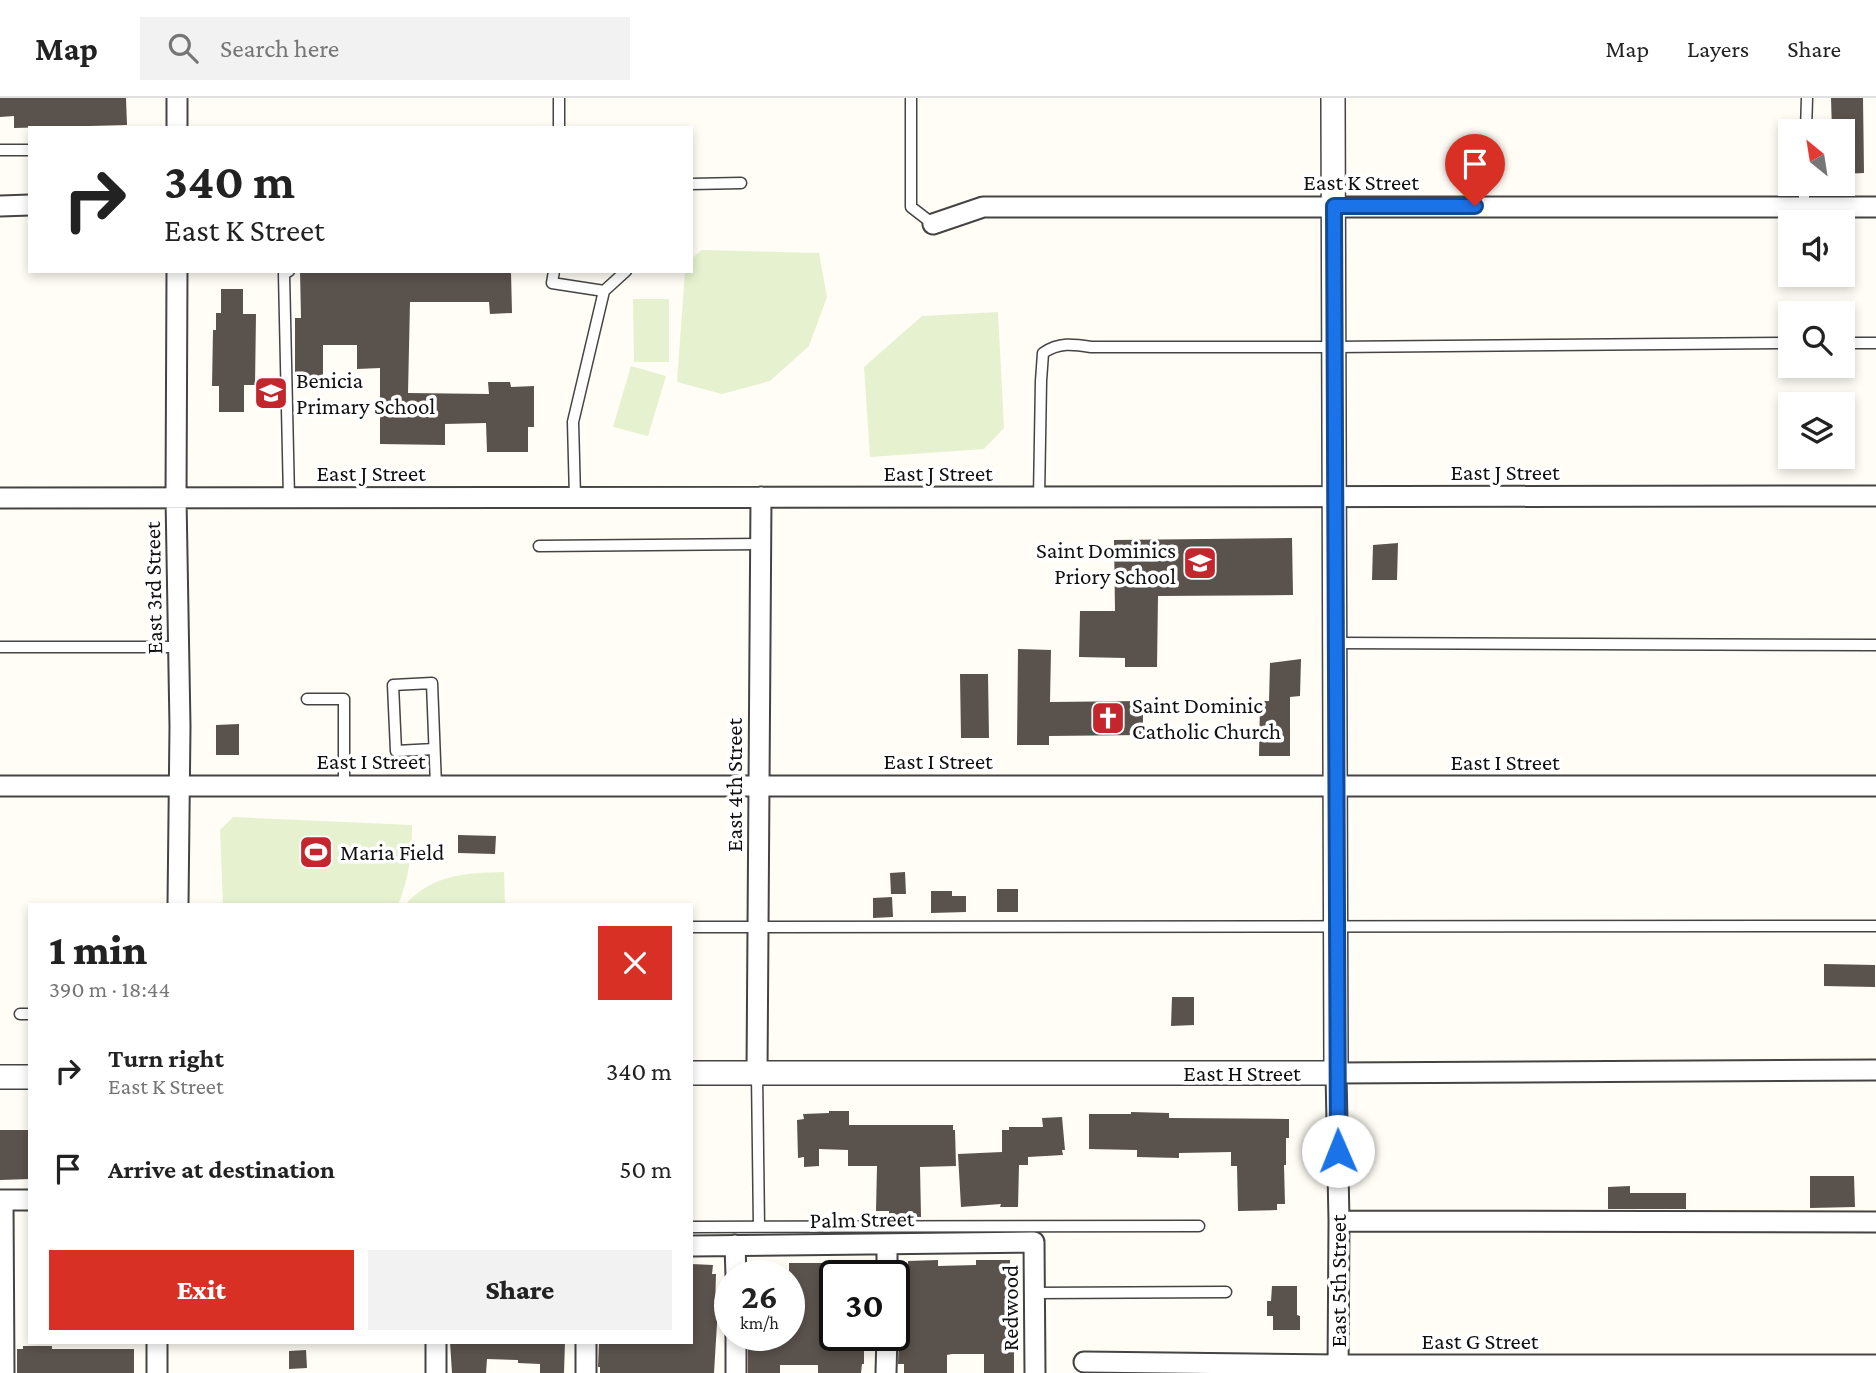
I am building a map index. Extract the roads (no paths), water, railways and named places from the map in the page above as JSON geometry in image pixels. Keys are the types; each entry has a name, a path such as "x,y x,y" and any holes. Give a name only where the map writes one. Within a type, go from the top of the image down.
{"street":[{"path":"177,98 177,126"},
{"name":"East 5th Street","path":"1333,98 1338,1369"},
{"path":"0,206 28,205"},
{"name":"East K Street","path":"933,223 983,207 1876,207"},
{"name":"East 3rd Street","path":"177,273 178,903"},
{"name":"East J Street","path":"0,498 1876,496"},
{"name":"East 4th Street","path":"757,1073 761,497"},
{"name":"East I Street","path":"0,786 1876,786"},
{"name":"East H Street","path":"693,1073 1876,1070"},
{"path":"0,1077 28,1077"},
{"path":"4,1373 2,1200 28,1200"},
{"path":"1339,1221 1876,1223"},
{"name":"Palm Street","path":"693,1246 1034,1242"},
{"name":"Redwood","path":"1034,1242 1035,1373"},
{"path":"887,1244 887,1260"},
{"path":"735,1245 735,1260"},
{"path":"157,1344 157,1373"},
{"path":"436,1344 436,1373"},
{"path":"586,1344 586,1373"},
{"path":"736,1351 736,1373"},
{"path":"886,1373 887,1351"},
{"name":"East G Street","path":"1084,1362 1338,1369 1876,1365"}],"lane":[{"path":"559,98 559,126"},
{"path":"911,98 911,207 933,223"},
{"path":"1806,119 1807,98"},
{"path":"0,150 28,150"},
{"path":"693,184 741,183"},
{"path":"1804,196 1804,206"},
{"path":"286,273 289,498"},
{"path":"554,273 552,283 604,291"},
{"path":"575,497 573,422 604,291 624,273"},
{"path":"1039,497 1043,353 1052,346 1068,343 1091,346 1335,347 1778,343"},
{"path":"1855,343 1876,343"},
{"path":"539,546 761,544"},
{"path":"1336,642 1876,645"},
{"path":"0,647 179,647"},
{"path":"434,749 396,751 393,685 432,683 436,786"},
{"path":"307,699 344,699 344,786"},
{"path":"693,927 1876,926"},
{"path":"757,1073 759,1227"},
{"path":"693,1227 1199,1226"},
{"path":"1035,1293 1226,1292"}],"place":[{"name":"Benicia Primary School","path":"271,393"},
{"name":"Saint Dominics Priory School","path":"1200,563"},
{"name":"Saint Dominic Catholic Church","path":"1108,718"},
{"name":"Maria Field","path":"316,852"}]}
